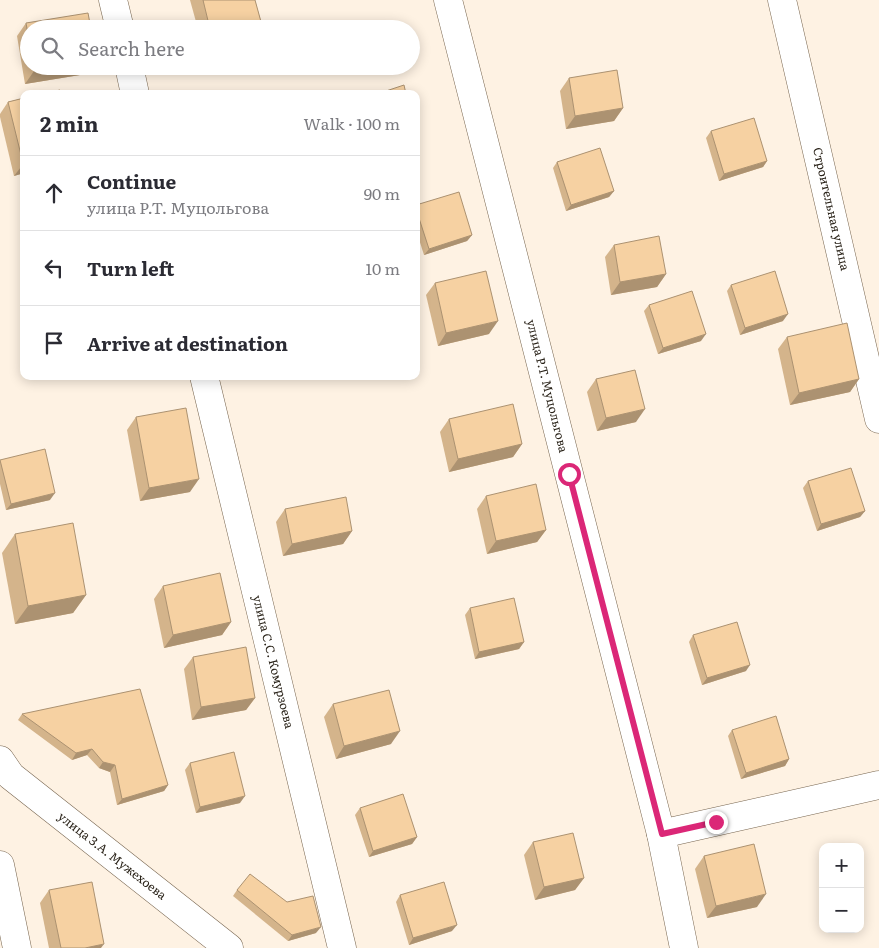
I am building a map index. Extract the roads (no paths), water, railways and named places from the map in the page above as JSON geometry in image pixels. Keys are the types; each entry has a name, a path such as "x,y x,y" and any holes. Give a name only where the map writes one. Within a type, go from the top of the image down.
{"street":[{"path":"113,0 118,20"},
{"name":"улица Р.Т. Муцольгова","path":"448,0 662,834 684,948"},
{"name":"Строительная улица","path":"782,0 879,419"},
{"path":"131,75 134,90"},
{"name":"улица С.С. Комурзоева","path":"205,380 342,948"},
{"name":"улица З.А. Мужехоева","path":"0,760 11,776 229,948"},
{"path":"662,834 879,785"},
{"path":"0,865 17,948"}]}
